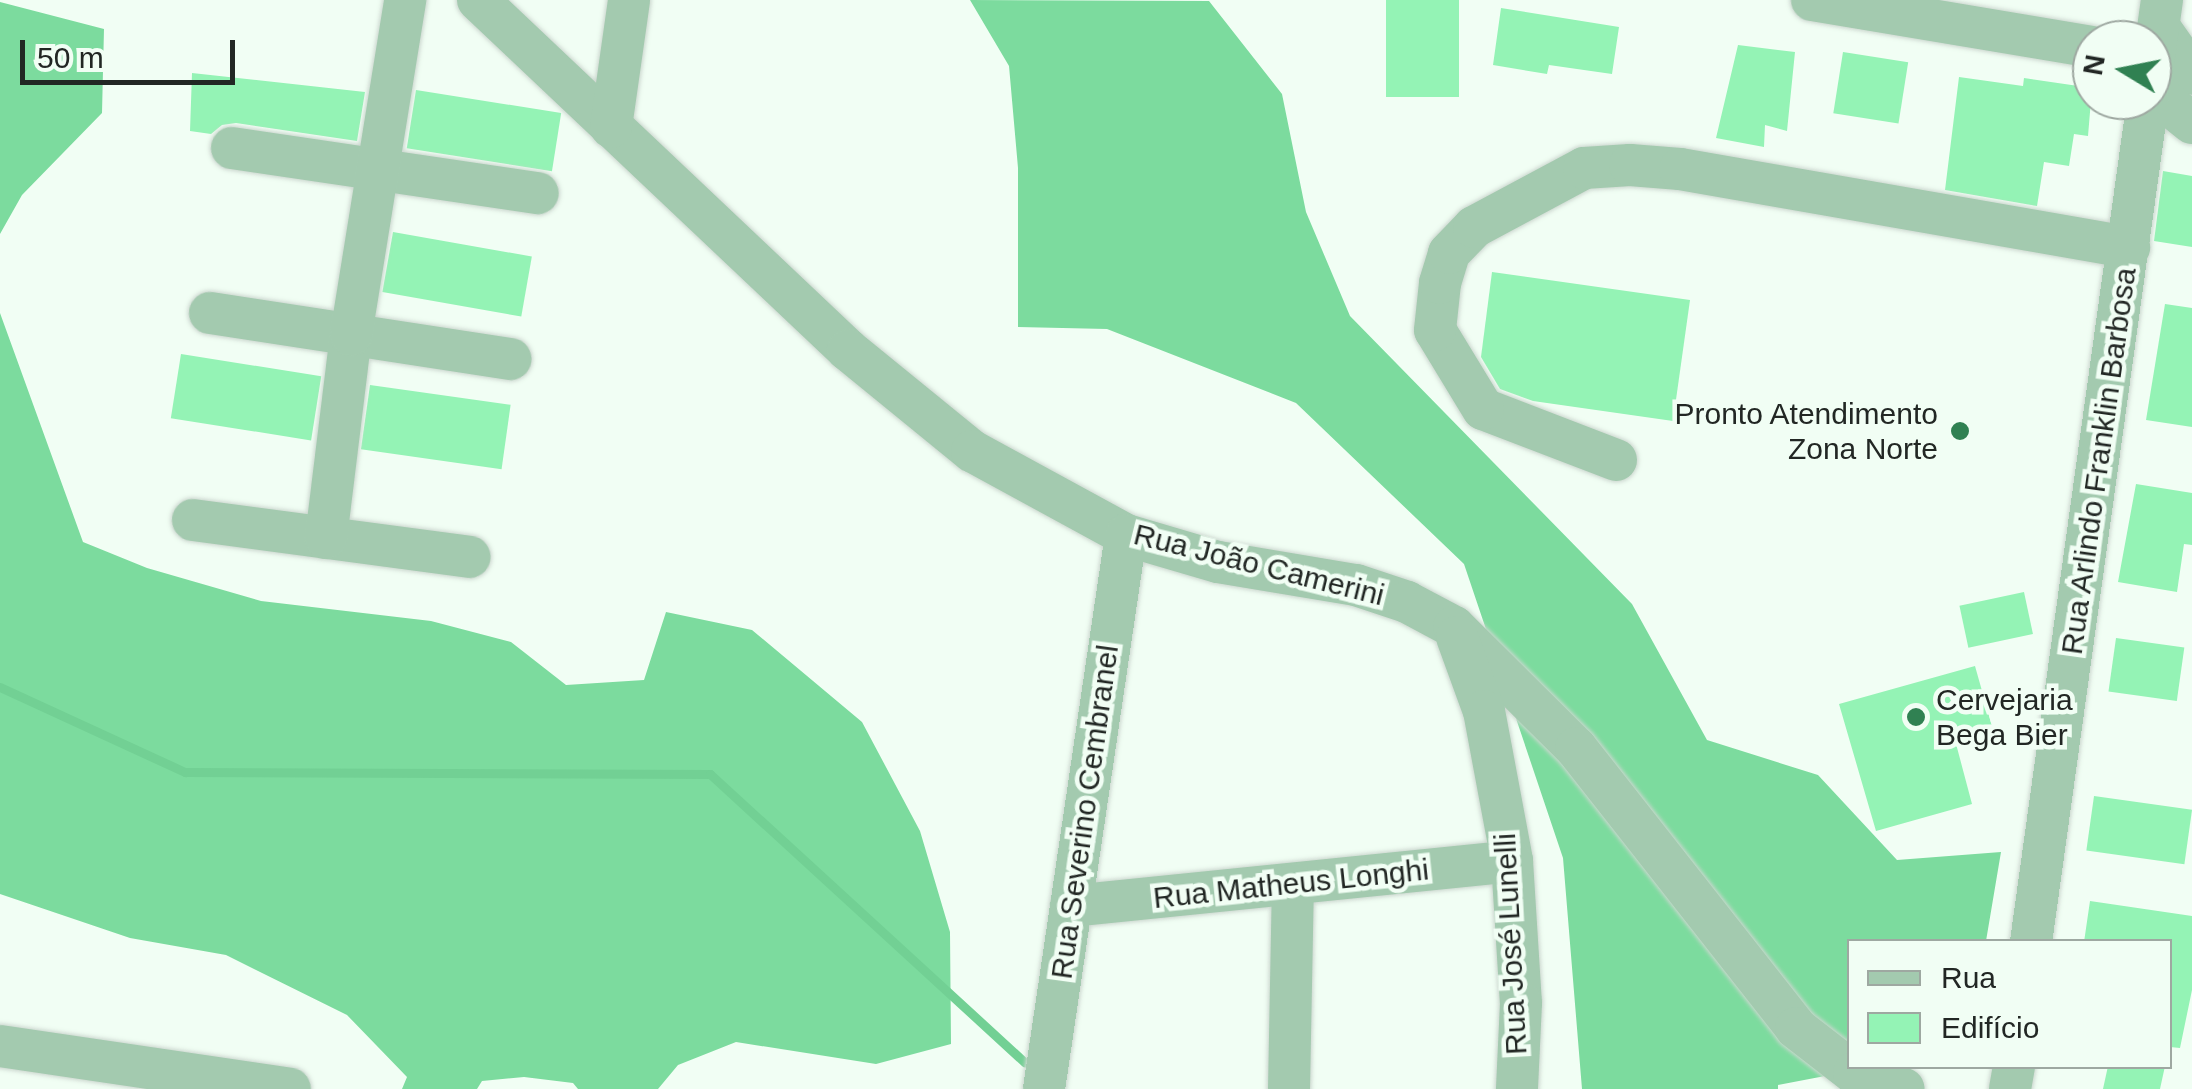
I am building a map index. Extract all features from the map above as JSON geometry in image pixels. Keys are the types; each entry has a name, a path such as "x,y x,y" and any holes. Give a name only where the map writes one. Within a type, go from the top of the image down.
{"street":[{"path":"326,538 351,335 405,0"},
{"name":"Rua João Camerini","path":"478,0 848,350 972,451 1126,534 1218,562 1356,585 1406,602 1454,627 1576,748 1796,1028 1847,1068"},
{"path":"610,127 629,0"},
{"path":"1812,0 2072,45"},
{"path":"2172,80 2192,124"},
{"name":"Rua Arlindo Franklin Barbosa","path":"2031,939 2145,120"},
{"path":"232,148 538,193"},
{"path":"1616,460 1483,409 1435,330 1440,283 1449,253 1474,227 1584,168 1630,165 1680,169 2129,247"},
{"path":"210,314 511,359"},
{"path":"192,520 470,556"},
{"name":"Rua Severino Cembranel","path":"1044,1089 1126,534"},
{"name":"Rua José Lunelli","path":"1454,627 1484,712 1512,861 1521,1002 1517,1089"},
{"name":"Rua Matheus Longhi","path":"1070,906 1512,861"},
{"path":"1289,1089 1293,884"},
{"path":"0,1046 290,1089"},
{"name":"Rua João Camerini","path":"1849,1069 1904,1089"}],"green space":[{"path":"970,0 1209,1 1282,94 1306,212 1350,316 1632,604 1707,740 1818,775 1897,860 2001,852 1986,939 1847,939 1847,1069 1862,1069 1778,1085 1778,1089 1582,1089 1563,858 1464,564 1296,403 1107,329 1018,327 1018,168 1009,66"},
{"path":"0,2 104,29 102,113 22,195 0,234"},
{"path":"0,313 83,542 147,568 261,601 431,621 511,642 566,685 644,680 666,612 752,630 862,722 920,831 950,932 951,1044 876,1064 736,1042 678,1065 658,1089 578,1089 573,1083 524,1077 482,1081 477,1089 402,1089 407,1077 347,1015 226,955 130,938 0,894"}],"building":[{"path":"1386,0 1459,0 1459,97 1386,97"},
{"path":"1501,8 1619,27 1612,74 1549,65 1547,74 1493,65"},
{"path":"1738,45 1795,52 1787,131 1765,125 1764,147 1716,138"},
{"path":"1843,52 1908,62 1898,124 1833,113"},
{"path":"192,73 365,92 357,141 236,123 222,125 211,134 190,131"},
{"path":"1959,77 2023,86 2024,78 2072,85 2072,120 2089,120 2088,136 2074,134 2069,166 2044,162 2037,206 1945,190"},
{"path":"416,90 561,113 552,171 407,148"},
{"path":"2163,171 2192,176 2192,247 2154,241"},
{"path":"393,232 532,256 521,317 382,292"},
{"path":"1492,272 1690,300 1673,421 1533,401 1500,389 1481,357"},
{"path":"2165,304 2192,308 2192,427 2146,420"},
{"path":"181,354 321,376 311,440 171,418"},
{"path":"370,385 511,405 502,469 361,449"},
{"path":"2136,484 2192,493 2192,545 2184,544 2177,592 2118,582"},
{"path":"2024,592 2033,634 1968,648 1959,606"},
{"path":"2116,638 2184,648 2177,701 2108,691"},
{"path":"1975,666 1993,730 1955,740 1972,804 1876,831 1839,704"},
{"path":"2094,796 2192,810 2184,864 2086,850"},
{"path":"2090,901 2192,916 2192,990 2180,1048 2172,1047 2172,939 2084,939"},
{"path":"2107,1069 2164,1069 2160,1089 2103,1089"}],"waterway":[{"path":"0,687 185,772 710,774 1025,1063"}],"place":[{"name":"Pronto Atendimento Zona Norte","path":"1960,431"},
{"name":"Cervejaria Bega Bier","path":"1916,717"}]}
